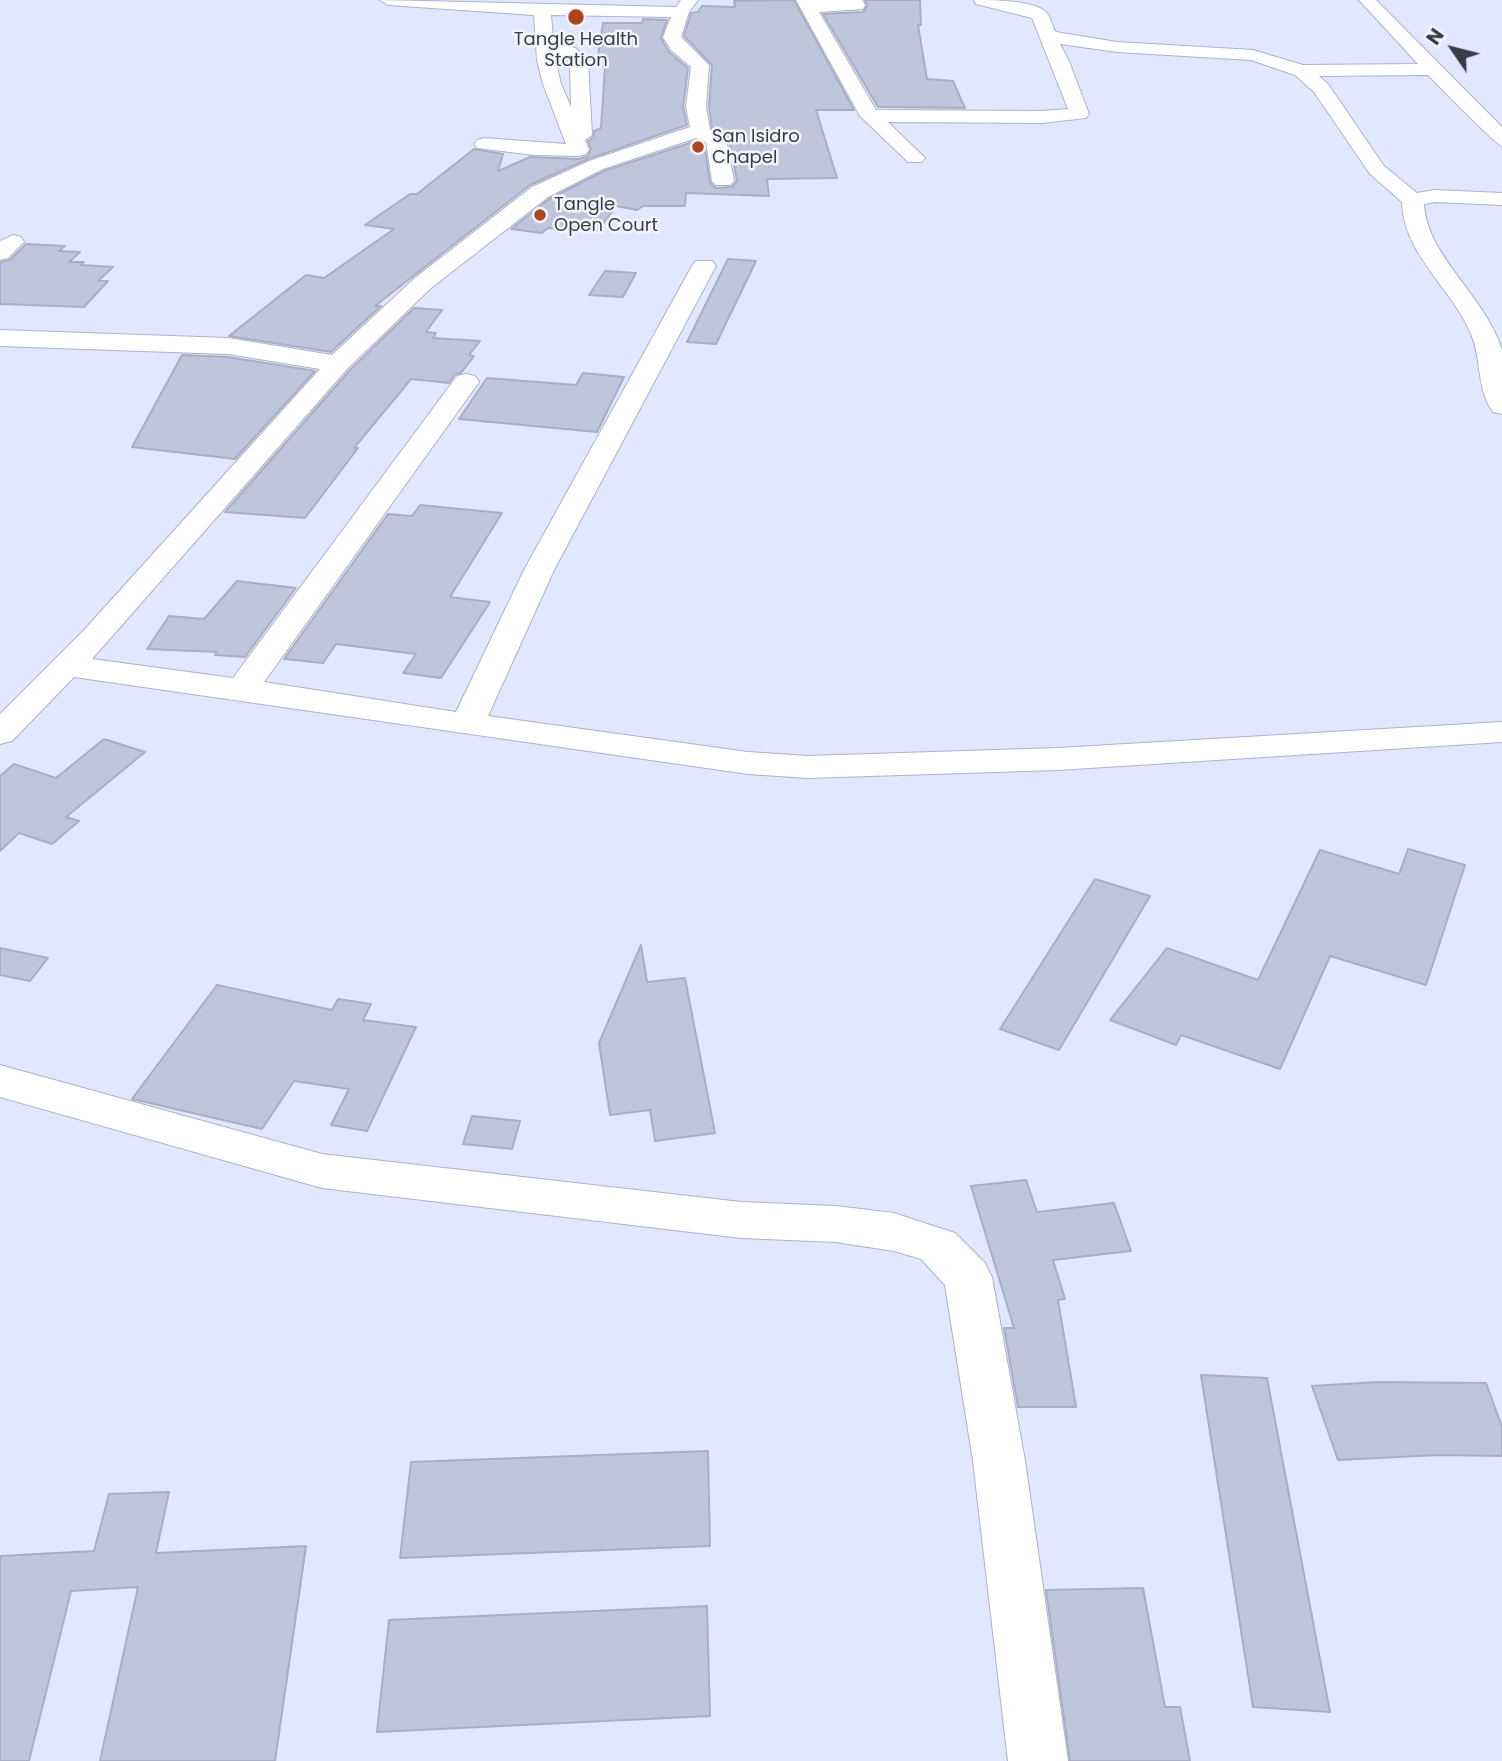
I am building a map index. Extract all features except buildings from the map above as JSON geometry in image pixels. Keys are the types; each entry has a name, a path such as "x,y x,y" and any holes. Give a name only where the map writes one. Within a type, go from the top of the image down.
{"street":[{"path":"388,0 542,10 685,6 672,37 677,46 700,65 696,107 700,127 698,132"},
{"path":"806,3 856,5 853,0"},
{"path":"982,0 1041,15 1044,29 1050,36 1117,47 1253,55 1302,71 1434,69"},
{"path":"1367,0 1502,140"},
{"path":"806,3 870,116 915,158"},
{"path":"542,10 544,42 552,84 588,157"},
{"path":"870,116 1079,114 1060,61 1049,44 1050,36"},
{"path":"544,42 571,54 579,61 588,157"},
{"path":"1302,71 1321,88 1377,170 1413,200"},
{"path":"484,144 588,157 698,132 716,139 723,181"},
{"path":"0,734 96,636 338,364 423,283 588,157"},
{"path":"1413,200 1435,196 1502,199"},
{"path":"1413,200 1412,208 1422,240 1470,307 1489,350 1496,398 1502,406"},
{"path":"467,724 539,570 704,266"},
{"path":"0,338 228,346 338,364"},
{"path":"243,689 352,535 415,455 466,382"},
{"path":"66,666 243,689 467,724 748,763 808,767 1058,760 1502,732"},
{"path":"0,1081 322,1171 741,1220 836,1224 894,1232 938,1246 968,1278 999,1461 1038,1761"}],"place":[{"name":"Tangle Health Station","path":"576,17"},
{"name":"San Isidro Chapel","path":"698,147"},
{"name":"Tangle Open Court","path":"540,215"}]}
